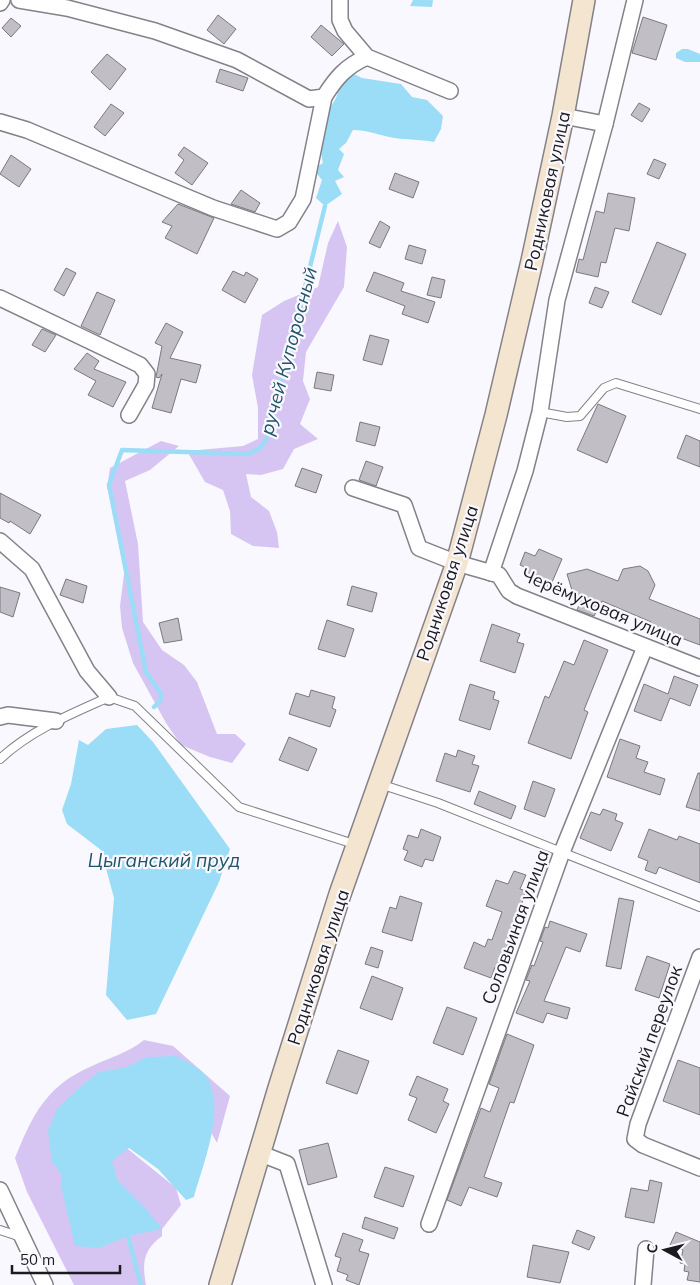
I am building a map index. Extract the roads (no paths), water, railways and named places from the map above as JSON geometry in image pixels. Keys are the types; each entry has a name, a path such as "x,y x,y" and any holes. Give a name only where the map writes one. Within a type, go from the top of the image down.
{"main road":[{"name":"Родниковая улица","path":"220,1285 259,1153 338,904 457,563 496,415 563,116 584,0"}],"street":[{"path":"19,0 67,8 155,31 238,60 309,99 324,98"},
{"path":"340,0 340,20 345,31 367,57 450,91"},
{"name":"Родниковая улица","path":"491,573 525,471 540,412 557,300 605,124 635,0"},
{"path":"0,122 26,130 213,208 277,229 288,222 303,199 324,98 337,77 350,65 367,57"},
{"path":"563,116 605,124"},
{"path":"0,298 140,365 147,374 146,385 129,415"},
{"name":"Черёмуховая улица","path":"353,488 404,505 419,548 457,563 500,575 509,591 517,596 700,668"},
{"path":"0,541 32,570 87,671 109,697"},
{"name":"Соловьиная улица","path":"428,1224 562,852 645,647"},
{"path":"0,717 8,715 56,721"},
{"name":"Райский переулок","path":"700,957 638,1124 636,1139 643,1146 700,1168"},
{"path":"259,1153 287,1164 324,1285"},
{"path":"0,1190 45,1285"},
{"path":"642,1285 646,1249"}],"lane":[{"path":"540,412 567,417 580,416 604,388 616,383 700,409"},
{"path":"0,759 14,746 56,721 109,697 135,706 239,807 358,845"},
{"path":"380,784 438,803 700,907"},
{"path":"0,1230 23,1238"}],"water":[{"path":"413,0 433,0 432,7 410,6"},
{"path":"682,49 688,49 700,54 700,62 685,62 676,58 676,53"},
{"path":"352,73 362,78 401,84 412,97 427,100 443,116 441,129 434,142 395,138 367,131 353,130 346,143 339,149 344,154 338,170 344,177 335,181 342,194 325,206 316,198 322,180 313,169 323,163 320,141 321,124 337,96 338,87"},
{"name":"Цыганский пруд","path":"137,725 153,742 230,849 219,882 156,1014 127,1020 106,995 114,898 101,850 67,824 62,810 71,784 79,740 88,745 106,729"},
{"path":"176,1056 196,1067 205,1075 212,1088 214,1102 212,1135 194,1197 186,1200 158,1169 129,1148 112,1161 118,1181 147,1210 162,1229 128,1236 99,1248 75,1246 61,1186 61,1174 52,1162 48,1131 57,1109 99,1072 127,1067 147,1057"}],"waterway":[{"name":"ручей Купоросный","path":"154,707 160,701 161,694 146,672 109,485 122,450 249,454 260,448 268,437 325,206"},
{"name":"ручей Купоросный","path":"128,1236 141,1285"}]}
